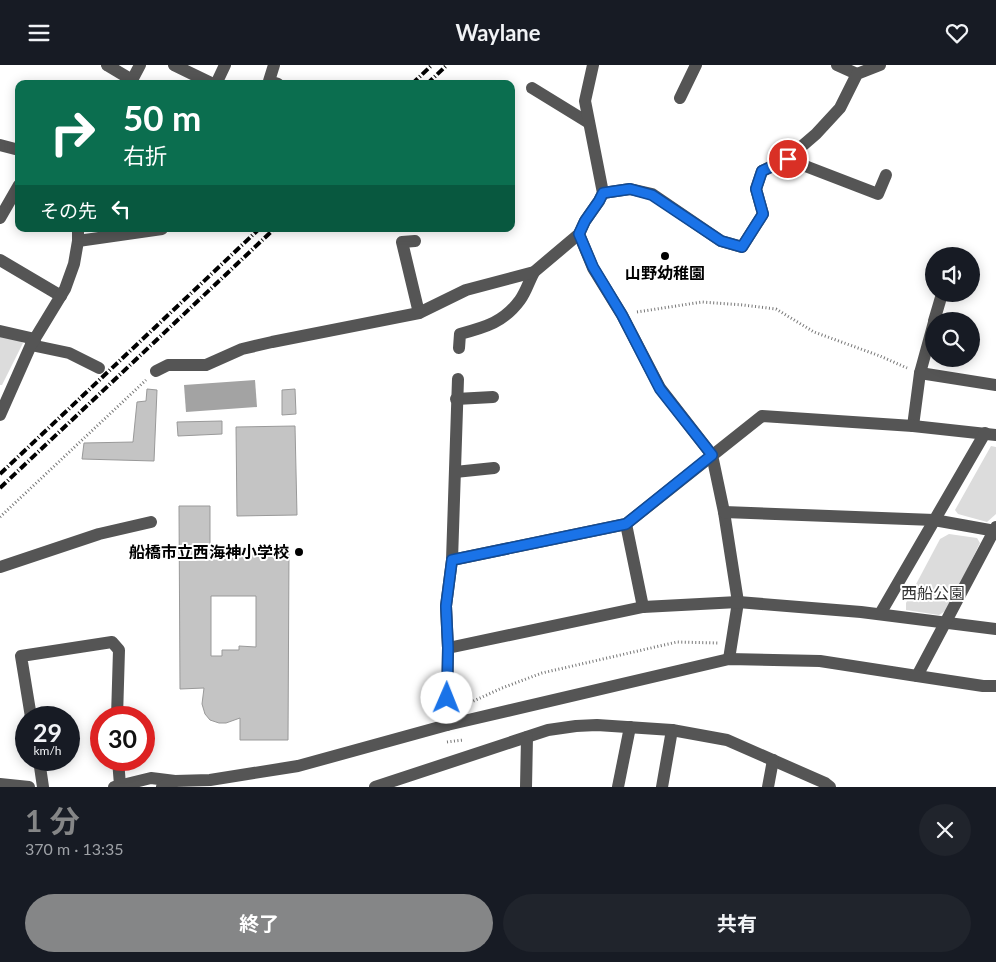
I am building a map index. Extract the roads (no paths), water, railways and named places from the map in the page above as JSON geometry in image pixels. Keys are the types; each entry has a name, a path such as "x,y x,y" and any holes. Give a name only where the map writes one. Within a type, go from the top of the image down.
{"street":[{"path":"107,65 128,80"},
{"path":"132,80 140,65"},
{"path":"174,65 206,80"},
{"path":"216,80 225,65"},
{"path":"269,80 274,65"},
{"path":"459,348 460,334 485,327 505,317 521,299 534,272 579,234 603,193 585,101 594,65"},
{"path":"680,99 696,65"},
{"path":"836,65 857,74"},
{"path":"603,193 630,189 652,195 721,241 742,247 763,214 756,189 762,171 788,159 840,109 857,74 880,65"},
{"path":"532,88 589,123"},
{"path":"0,145 15,149"},
{"path":"788,159 878,194 886,175"},
{"path":"0,217 15,192"},
{"path":"0,415 33,342 65,289 74,264 78,235 120,232"},
{"path":"579,234 593,267 622,315 660,389 712,455 724,513 738,602 729,659"},
{"path":"415,241 402,242 419,313"},
{"path":"0,261 61,296"},
{"path":"156,371 168,365 206,365 242,349 419,313 466,290 534,272"},
{"path":"0,331 69,353 99,368"},
{"path":"913,425 920,373 925,355"},
{"path":"920,373 996,385"},
{"path":"447,720 448,648 446,606 452,560 458,379"},
{"path":"456,399 493,397"},
{"path":"452,560 626,524 762,416 913,425 990,434 934,520 880,614"},
{"path":"455,472 494,468"},
{"path":"724,513 934,520 995,530 916,677"},
{"path":"0,567 99,535 151,522"},
{"path":"626,524 643,607"},
{"path":"448,648 643,607 738,602 880,614 996,629"},
{"path":"29,706 21,656 112,642 119,650 117,706"},
{"path":"118,771 117,786 151,778 175,781 210,779 298,767 447,720 729,659 820,661 916,677 996,686"},
{"path":"374,787 548,730 576,725 672,730 727,740 825,783 830,787"},
{"path":"618,787 630,727"},
{"path":"662,787 672,730"},
{"path":"526,787 527,737"},
{"path":"768,787 773,760"},
{"path":"41,771 44,787"},
{"path":"162,787 175,781"},
{"path":"0,784 29,787"}],"railway":[{"path":"416,80 432,65"},
{"path":"431,80 447,65"},
{"path":"0,474 256,232"},
{"path":"0,488 271,232"}],"place":[{"name":"山野幼稚園","path":"665,256"},
{"name":"船橋市立西海神小学校","path":"299,552"}],"park label":[{"name":"西船公園","path":"933,593"}]}
